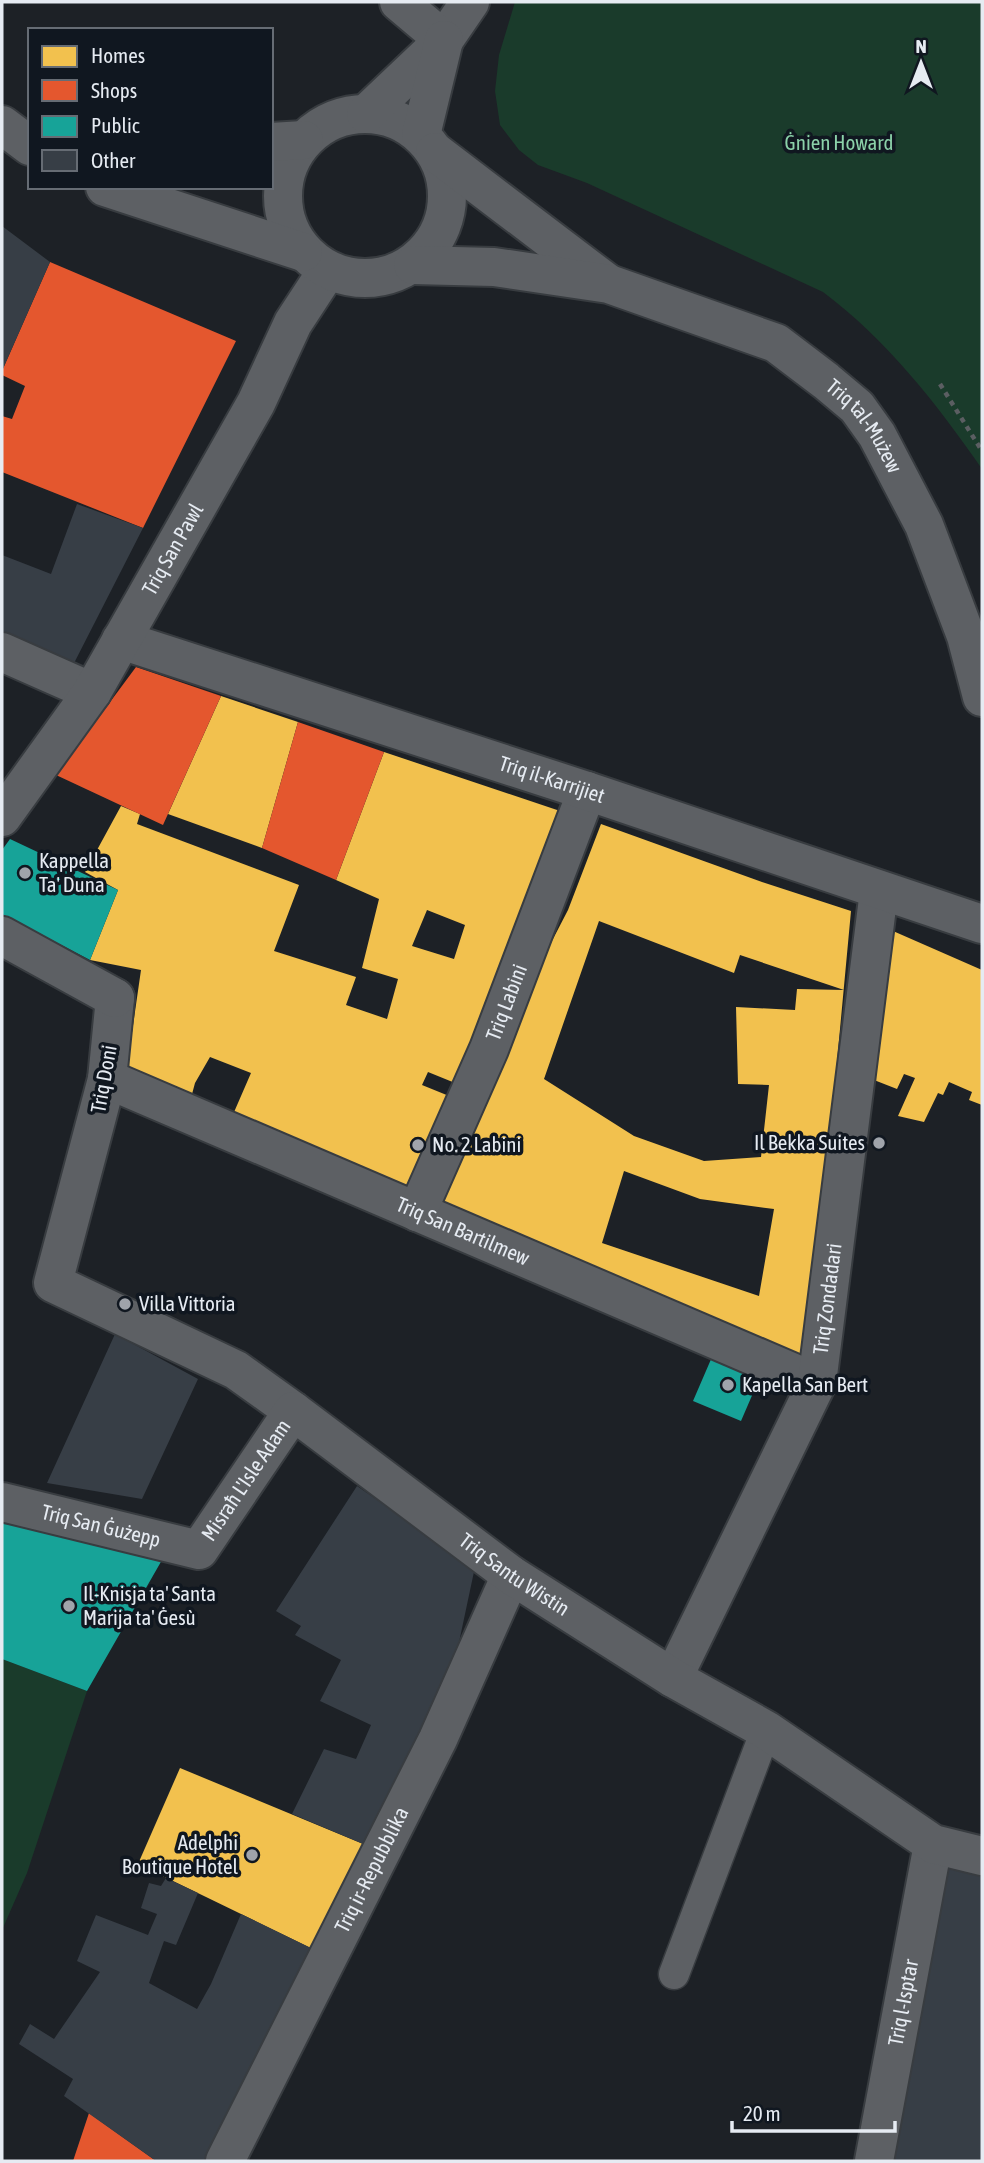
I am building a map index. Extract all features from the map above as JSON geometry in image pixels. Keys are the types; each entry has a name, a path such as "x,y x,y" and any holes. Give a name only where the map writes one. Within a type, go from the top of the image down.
{"street":[{"path":"399,2 443,40"},
{"path":"366,114 443,40 470,2"},
{"path":"428,144 443,40"},
{"path":"2,108 28,115"},
{"path":"111,189 315,261 371,280 413,265 431,246 443,225 448,200 445,176 428,144 396,118 366,114 330,121 288,141 290,160 283,184 282,208 289,232 315,261"},
{"path":"2,125 28,144"},
{"name":"Triq tal-Mużew","path":"428,144 609,284"},
{"name":"Triq San Pawl","path":"2,817 92,692 256,403 293,323 315,261"},
{"name":"Triq tal-Mużew","path":"413,265 494,267 609,284 776,343 857,407 877,435 923,524 965,636 982,697"},
{"name":"Triq il-Karrijiet","path":"121,640 587,791 982,924"},
{"path":"2,652 92,692"},
{"name":"Triq Labini","path":"417,1212 489,1049 587,791"},
{"name":"Triq Zondadari","path":"673,1678 817,1383 879,891"},
{"name":"Triq Doni","path":"2,936 116,998 107,1079 53,1283"},
{"name":"Triq San Bartilmew","path":"107,1079 817,1383"},
{"name":"Triq Santu Wistin","path":"53,1283 236,1370 511,1576 673,1678 766,1730 933,1844 982,1856"},
{"name":"Misraħ L'Isle Adam","path":"200,1550 293,1412"},
{"name":"Triq San Ġużepp","path":"2,1502 200,1550"},
{"name":"Triq ir-Repubblika","path":"225,2161 438,1740 511,1576"},
{"name":"Triq l-Isptar","path":"874,2161 933,1844"}],"lane":[{"path":"674,1974 766,1730"}],"path":[{"path":"940,384 982,451"}],"green space":[{"name":"Ġnien Howard","path":"515,2 982,2 982,469 910,374 869,331 823,292 587,183 538,165 519,150 500,125 495,91 499,55"},
{"path":"2,1659 87,1691 27,1873 2,1930"}],"building: Homes":[{"path":"221,696 298,722 262,848 168,814"},
{"path":"384,752 569,814 460,1085 428,1072 422,1085 454,1098 408,1205 228,1126 251,1073 210,1057 195,1083 188,1109 125,1081 141,970 90,960 118,890 85,872 121,806 140,814 137,824 299,885 274,951 356,977 346,1005 387,1019 398,979 362,968 379,899 336,880","holes":["427,910 465,925 454,959 412,946"]},
{"path":"601,824 851,911 844,990 809,1362 425,1212 496,1049 568,910","holes":["599,921 734,973 740,955 844,990 797,989 795,1010 736,1007 738,1084 769,1085 761,1157 704,1161 634,1136 544,1079","624,1171 700,1199 774,1209 759,1296 602,1243"]},
{"path":"893,931 982,970 982,1105 969,1100 972,1092 949,1082 943,1095 938,1093 924,1122 898,1116 915,1078 904,1074 897,1089 874,1080"},
{"name":"Adelphi Boutique Hotel","path":"180,1768 368,1846 319,1952 138,1864"}],"building: Shops":[{"path":"50,262 236,341 143,528 2,472 2,416 12,419 25,386 2,375 2,371"},
{"path":"136,667 221,696 163,825 56,775"},
{"path":"298,722 384,752 336,880 262,848"},
{"path":"89,2113 156,2161 73,2161"}],"building: Public":[{"path":"10,839 118,890 90,960 2,914 2,850"},
{"name":"Kapella San Bert","path":"715,1350 763,1370 741,1421 693,1401"},
{"name":"Il-Knisja ta' Santa Marija ta' Ġesù","path":"2,1522 166,1553 87,1691 2,1659"}],"building: Other":[{"path":"2,226 50,262 2,371"},
{"path":"77,504 143,528 70,671 2,642 2,555 51,574"},
{"path":"115,1334 198,1379 142,1499 47,1483"},
{"path":"357,1486 475,1567 458,1647 433,1711 368,1846 292,1814 324,1749 356,1759 371,1725 320,1701 341,1660 295,1635 301,1626 276,1611"},
{"path":"940,1859 982,1872 982,2161 893,2161"},
{"path":"166,1878 198,1893 176,1945 164,1941 149,1983 197,2009 211,1984 241,1914 319,1952 209,2161 156,2161 64,2096 73,2079 19,2044 30,2024 54,2039 100,1972 77,1961 96,1915 148,1935 157,1914 141,1908 149,1883 161,1886"}],"place":[{"name":"Kappella Ta' Duna","path":"25,873"},
{"name":"Il Bekka Suites","path":"879,1143"},
{"name":"No. 2 Labini","path":"418,1145"},
{"name":"Villa Vittoria","path":"125,1304"},
{"name":"Kapella San Bert","path":"728,1385"},
{"name":"Il-Knisja ta' Santa Marija ta' Ġesù","path":"69,1606"},
{"name":"Adelphi Boutique Hotel","path":"252,1855"}]}
